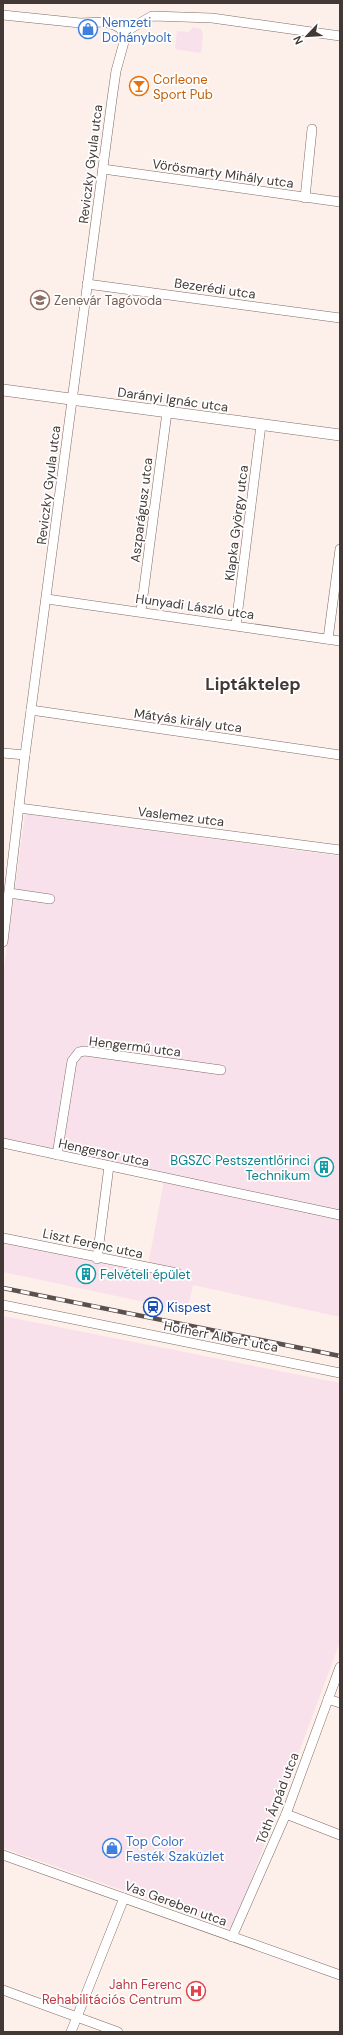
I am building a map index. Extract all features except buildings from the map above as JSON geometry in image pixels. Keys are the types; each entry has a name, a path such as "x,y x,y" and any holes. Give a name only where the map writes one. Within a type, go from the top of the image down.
{"street":[{"path":"3,15 80,23 104,22 120,28 123,33 152,16 212,18 340,36"},
{"name":"Reviczky Gyula utca","path":"3,942 25,755 116,71 124,42 123,33"},
{"path":"305,198 312,129"},
{"name":"Vörösmarty Mihály utca","path":"103,169 340,202"},
{"name":"Bezerédi utca","path":"88,284 340,318"},
{"name":"Darányi Ignác utca","path":"3,390 340,435"},
{"name":"Aszparágusz utca","path":"142,611 167,412"},
{"name":"Klapka György utca","path":"236,625 261,424"},
{"path":"328,639 340,549"},
{"name":"Hunyadi László utca","path":"46,599 142,611 340,641"},
{"name":"Mátyás király utca","path":"31,710 340,755"},
{"path":"3,753 25,755"},
{"name":"Vaslemez utca","path":"19,808 340,850"},
{"path":"9,893 50,899"},
{"name":"Hengermű utca","path":"57,1155 72,1061 80,1052 85,1051 222,1070"},
{"name":"Hengersor utca","path":"3,1143 340,1215"},
{"path":"97,1259 109,1166"},
{"name":"Liszt Ferenc utca","path":"3,1238 97,1259 177,1274"},
{"name":"Hofherr Albert utca","path":"3,1305 340,1373"},
{"name":"Tóth Árpád utca","path":"232,1937 286,1814 340,1667"},
{"path":"328,1699 340,1703"},
{"path":"286,1814 340,1835"},
{"name":"Vas Gereben utca","path":"3,1855 340,1975"},
{"path":"71,2032 124,1898"},
{"path":"3,1990 118,2032"}],"shaded area":[{"path":"193,27 201,29 203,34 201,53 175,49 177,31 189,32"},
{"path":"25,814 340,856 340,1317 193,1285 187,1311 3,1272 3,1235 148,1265 165,1176 3,1140 3,976"},
{"path":"3,1316 340,1383 340,1642 233,1929 3,1848"}],"railway":[{"path":"3,1288 340,1356"}],"place":[{"name":"Nemzeti Dohánybolt","path":"88,29"},
{"name":"Corleone Sport Pub","path":"139,86"},
{"name":"Zenevár Tagóvoda","path":"40,300"},
{"name":"BGSZC Pestszentlőrinci Technikum","path":"324,1167"},
{"name":"Felvételi épület","path":"86,1274"},
{"name":"Kispest","path":"153,1307"},
{"name":"Top Color Festék Szaküzlet","path":"112,1848"},
{"name":"Jahn Ferenc Rehabilitációs Centrum","path":"196,1991"}],"district":[{"name":"Liptáktelep","path":"253,684"}]}
